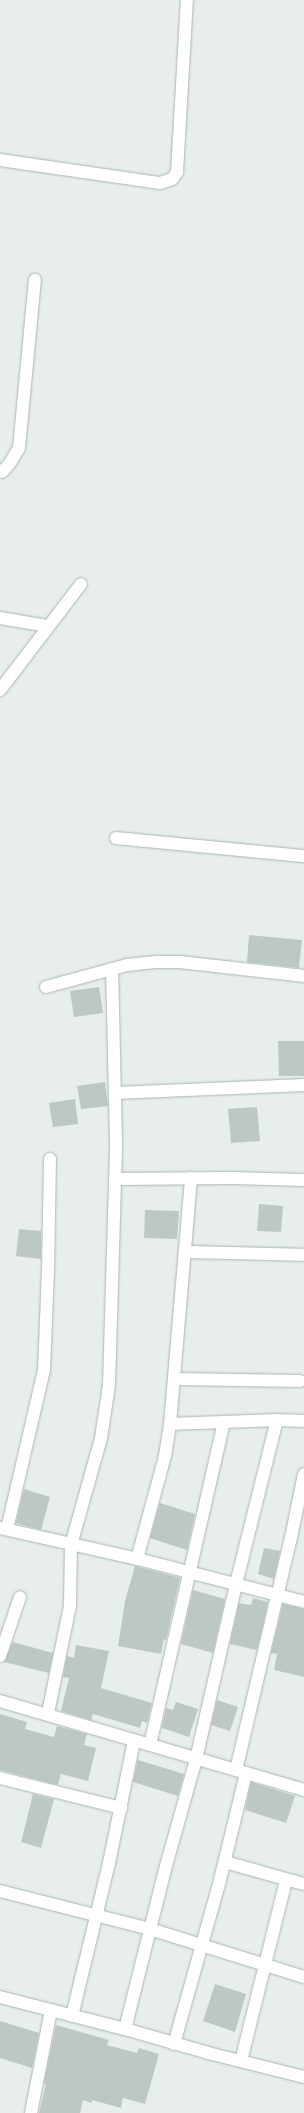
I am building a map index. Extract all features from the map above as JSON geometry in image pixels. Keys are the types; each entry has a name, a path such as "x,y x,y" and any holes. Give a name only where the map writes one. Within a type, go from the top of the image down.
{"street":[{"path":"0,160 160,183 172,179 177,172 187,0"},
{"path":"0,472 2,472 10,462 19,448 35,280"},
{"path":"0,690 81,584"},
{"path":"0,618 48,626"},
{"path":"116,838 304,856"},
{"path":"46,987 112,969 142,963 180,962 304,976"},
{"path":"48,1713 70,1606 71,1544 102,1438 107,1407 115,1179 115,1093 112,969"},
{"path":"115,1093 304,1085"},
{"path":"50,1159 48,1272 44,1370 3,1529 137,1559 304,1602"},
{"path":"115,1179 191,1178 304,1180"},
{"path":"137,1559 165,1456 170,1424 191,1178"},
{"path":"185,1252 304,1255"},
{"path":"175,1379 300,1381"},
{"path":"170,1424 277,1420 304,1421"},
{"path":"125,2029 150,1929 196,1759 236,1584 277,1420"},
{"path":"150,1745 224,1422"},
{"path":"174,2044 225,1862 241,1771 276,1595 291,1538 304,1474"},
{"path":"0,1656 20,1597"},
{"path":"0,1700 48,1713 134,1741 304,1790"},
{"path":"72,2016 121,1808 134,1741"},
{"path":"0,1778 121,1808"},
{"path":"225,1862 304,1884"},
{"path":"241,2061 286,1880"},
{"path":"0,1891 150,1929 304,1976"},
{"path":"0,1997 304,2077"},
{"path":"31,2113 51,2010"}],"building":[{"path":"249,935 302,940 299,968 247,962"},
{"path":"99,987 103,1013 74,1017 70,991"},
{"path":"278,1041 304,1041 304,1076 279,1076"},
{"path":"105,1082 108,1106 81,1109 77,1086"},
{"path":"75,1099 78,1124 53,1127 49,1103"},
{"path":"257,1107 260,1141 231,1143 228,1109"},
{"path":"259,1204 283,1206 281,1232 257,1231"},
{"path":"145,1210 179,1211 177,1239 144,1238"},
{"path":"19,1229 41,1231 41,1259 16,1256"},
{"path":"24,1489 50,1497 41,1530 16,1523"},
{"path":"160,1503 195,1514 187,1550 150,1538"},
{"path":"264,1548 280,1551 274,1579 258,1574"},
{"path":"135,1566 180,1578 166,1640 164,1639 161,1654 118,1646 125,1601"},
{"path":"193,1590 225,1599 213,1653 181,1644"},
{"path":"253,1598 268,1602 257,1650 230,1644 239,1603 251,1605"},
{"path":"283,1604 304,1609 304,1677 274,1670 277,1654 271,1653"},
{"path":"13,1642 53,1653 49,1673 4,1662"},
{"path":"76,1645 109,1651 101,1688 152,1703 147,1723 142,1721 140,1728 93,1714 91,1720 61,1711 69,1678 63,1677 67,1656 74,1658"},
{"path":"217,1700 238,1707 230,1731 211,1725"},
{"path":"176,1702 198,1709 189,1737 162,1728 166,1708 173,1710"},
{"path":"0,1714 27,1722 25,1729 54,1737 57,1726 87,1734 84,1745 96,1748 88,1781 61,1774 58,1785 0,1770"},
{"path":"138,1760 184,1774 178,1796 133,1782"},
{"path":"251,1782 295,1796 286,1823 245,1810"},
{"path":"33,1794 54,1799 41,1848 21,1842"},
{"path":"215,1984 246,1994 235,2032 203,2021"},
{"path":"0,2021 39,2033 32,2068 0,2058"},
{"path":"56,2025 109,2040 107,2045 137,2053 139,2048 159,2054 145,2104 123,2098 121,2108 92,2100 92,2103 83,2100 80,2113 39,2113 46,2084 44,2083"}]}
